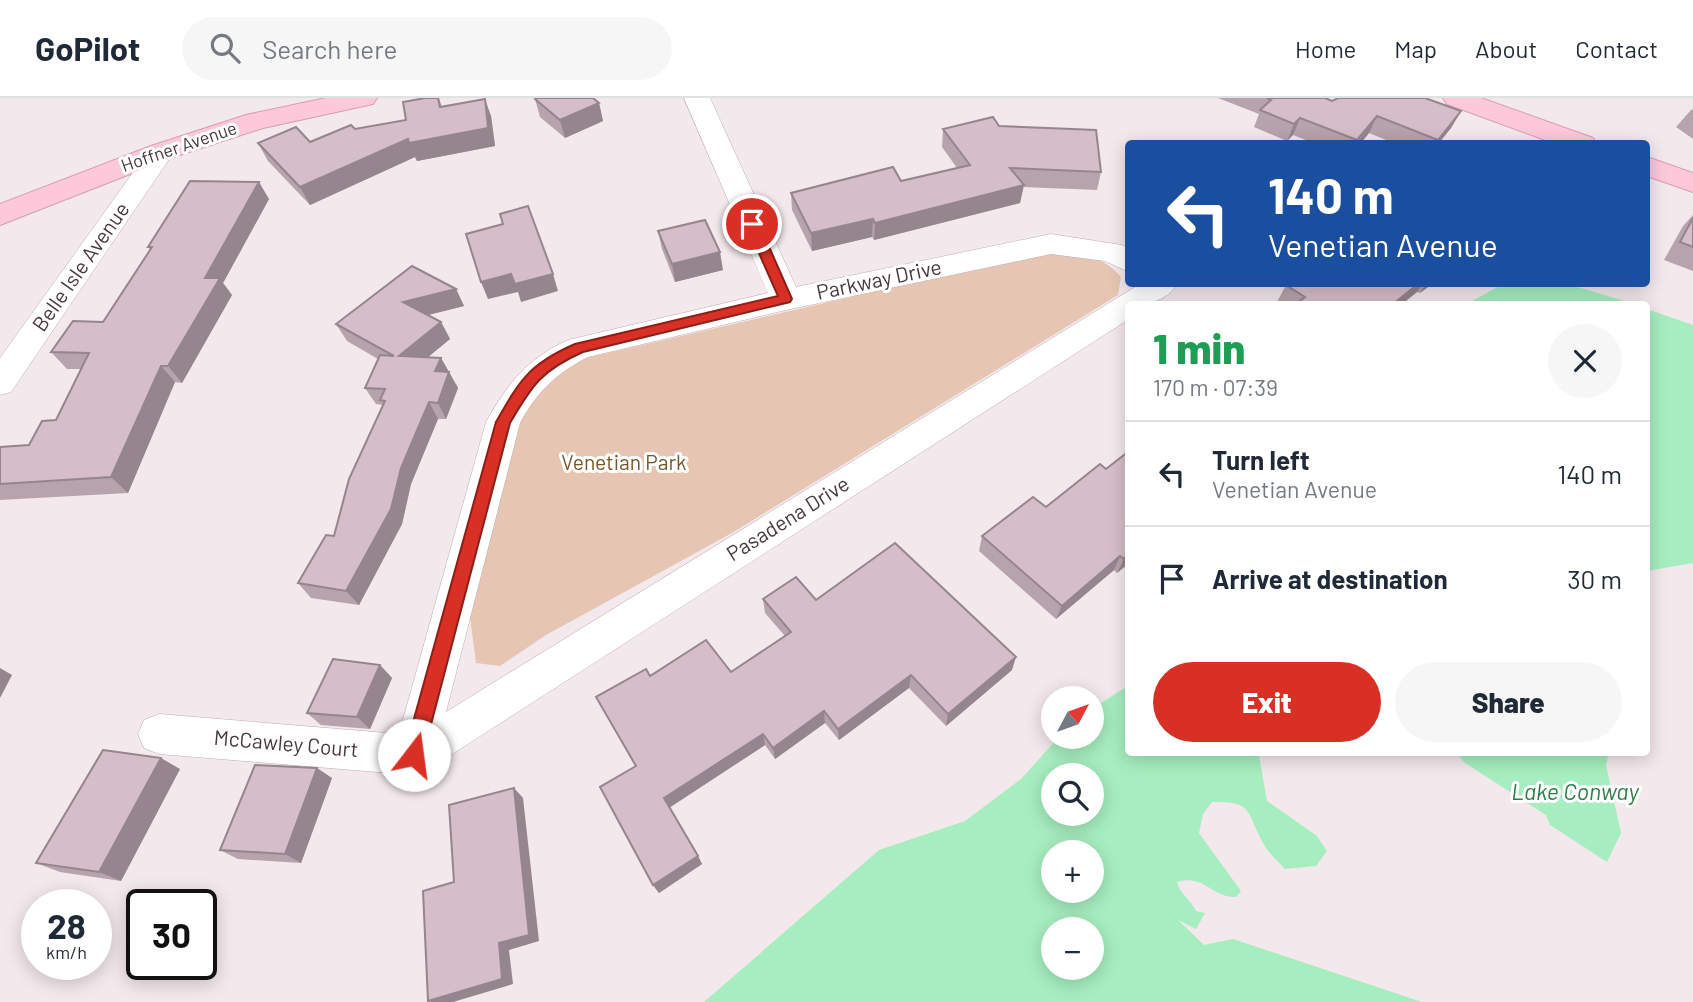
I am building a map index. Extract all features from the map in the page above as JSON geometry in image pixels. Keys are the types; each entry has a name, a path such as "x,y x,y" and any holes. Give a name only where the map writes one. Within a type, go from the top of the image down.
{"main road":[{"name":"Hoffner Avenue","path":"0,215 161,152 256,121 364,98"},
{"path":"1456,98 1572,140"},
{"path":"1650,167 1693,183"}],"street":[{"path":"697,98 786,299"},
{"name":"Belle Isle Avenue","path":"0,383 161,152"},
{"name":"Parkway Drive","path":"414,755 503,422 524,387 549,361 579,348 786,299 1051,244 1112,252 1125,260"},
{"name":"Pasadena Drive","path":"1135,301 1157,287"},
{"name":"Pasadena Drive","path":"414,755 1125,307"},
{"name":"McCawley Court","path":"159,734 414,755"}],"green space":[{"name":"Venetian Park","path":"1041,253 1075,254 1103,262 1121,277 1118,295 732,533 546,635 500,666 476,663 468,602 520,417 560,364"}],"water":[{"path":"1498,287 1577,287 1625,301 1472,301"},
{"path":"1650,310 1693,325 1693,563 1650,570"},
{"path":"1125,688 1125,756 1259,756 1267,801 1317,836 1327,851 1316,866 1285,869 1265,847 1247,810 1235,804 1212,802 1203,814 1199,833 1241,891 1236,897 1228,896 1194,881 1177,882 1196,911 1205,913 1196,929 1178,920 1204,945 1233,939 1422,1002 704,1002 879,850 965,821 1021,779 1048,749 1104,749 1104,701"},
{"name":"Lake Conway","path":"1459,756 1608,756 1606,765 1621,833 1607,862 1550,825 1546,815 1465,763"}],"building":[{"path":"438,98 440,107 485,99 488,128 409,143 408,139 300,187 258,143 296,127 310,142 351,125 355,129 406,120 403,102"},
{"path":"593,98 599,103 560,120 535,99"},
{"path":"1267,98 1325,98 1332,101 1338,98 1425,98 1461,111 1438,140 1377,116 1357,140 1300,118 1294,124 1260,110 1271,100"},
{"path":"993,117 999,126 1096,130 1101,172 1010,168 1024,185 875,223 873,219 811,233 791,193 893,167 901,181 970,165 943,129"},
{"path":"190,181 259,182 205,278 220,278 168,366 161,366 111,477 0,484 0,447 29,445 42,421 56,420 89,353 51,352 73,321 103,322 152,247 148,247"},
{"path":"528,206 553,274 515,284 511,274 481,282 466,234 503,224 500,214"},
{"path":"1693,218 1693,247 1680,242"},
{"path":"705,220 720,252 672,264 658,231"},
{"path":"412,266 456,289 403,302 441,322 399,356 441,358 435,371 449,372 438,403 429,402 401,468 391,509 346,591 298,583 326,535 334,536 349,479 385,401 380,400 385,389 365,388 380,355 394,356 336,324"},
{"path":"1289,287 1414,287 1397,301 1300,301 1305,297"},
{"path":"1125,454 1125,558 1120,556 1062,606 982,536 1033,497 1046,507 1100,464 1106,469"},
{"path":"895,543 1016,657 948,714 911,675 838,729 824,711 773,748 763,734 664,798 698,856 653,885 600,787 636,766 596,697 646,669 650,676 706,640 731,672 791,632 763,599 796,577 816,600"},
{"path":"333,659 380,665 357,717 307,713"},
{"path":"103,750 161,758 99,872 36,863"},
{"path":"255,765 317,768 285,854 220,850"},
{"path":"514,788 529,935 499,943 502,979 428,1001 423,891 454,882 449,805"}],"route":[{"path":"414,755 503,422 524,387 549,361 579,348 786,299 752,224"}]}
